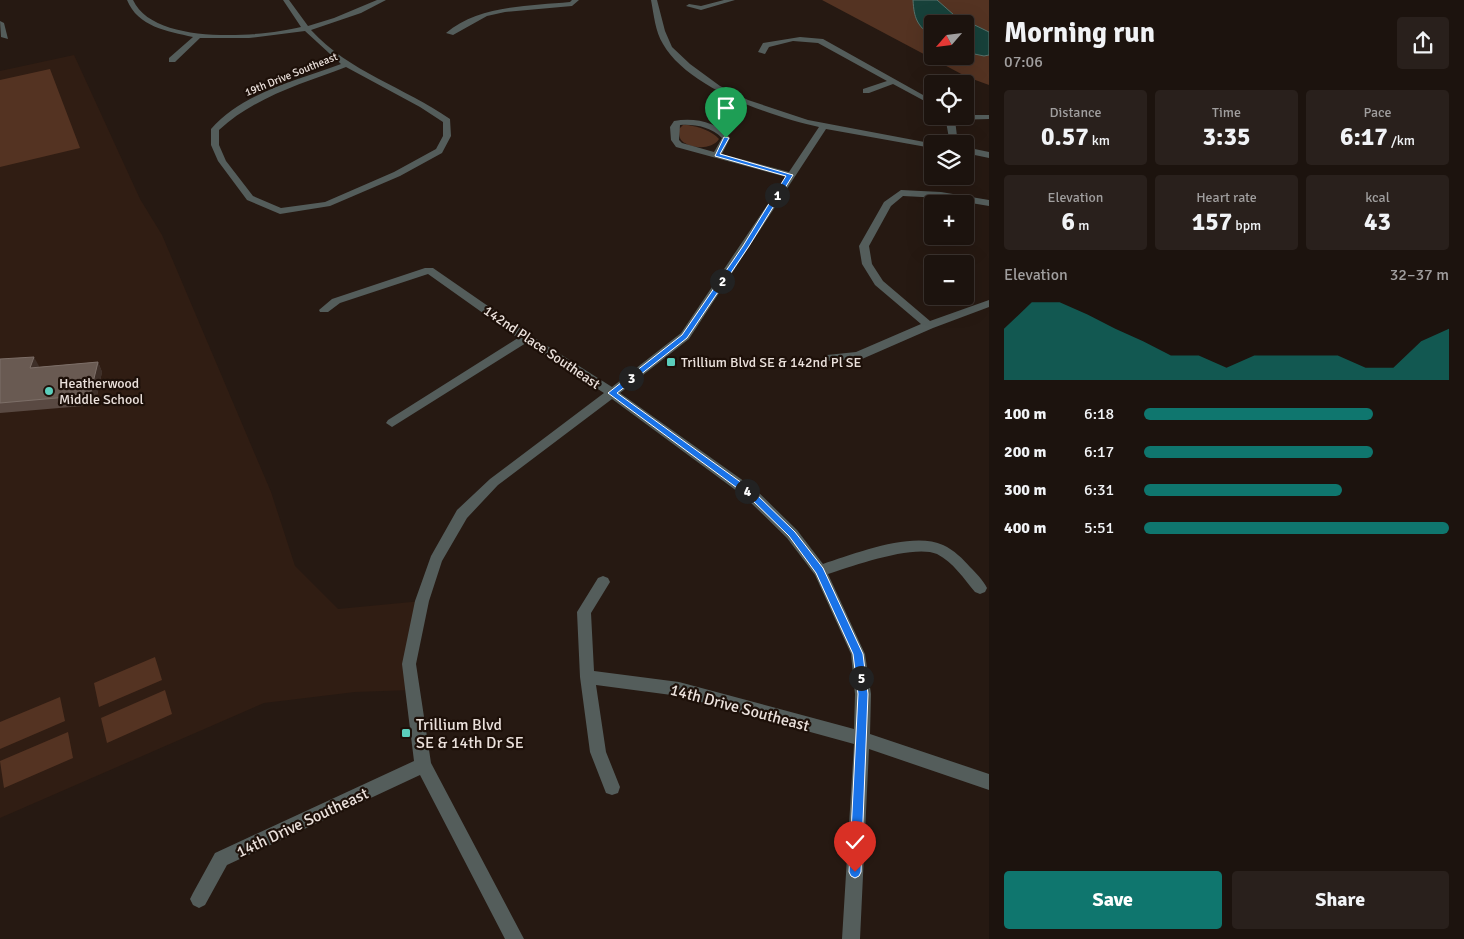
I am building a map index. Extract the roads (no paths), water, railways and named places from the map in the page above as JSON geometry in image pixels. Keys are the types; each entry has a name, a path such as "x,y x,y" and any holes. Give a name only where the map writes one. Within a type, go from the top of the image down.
{"street":[{"path":"130,0 141,17 165,28 198,36 241,38 270,36 307,30 340,20 383,0"},
{"path":"286,0 294,14 317,41 347,64"},
{"path":"450,33 485,15 505,10 572,4 576,0"},
{"path":"654,0 665,42 678,58 703,78 742,100 824,126 924,144"},
{"path":"689,6 701,8 732,0"},
{"path":"0,23 5,37"},
{"path":"172,60 198,36"},
{"path":"762,52 766,46 791,39 808,38 820,41 924,98"},
{"name":"19th Drive Southeast","path":"347,64 433,110 447,121 447,136 439,151 383,181 327,204 280,211 250,198 222,161 215,145 215,129 226,117 243,106 347,64"},
{"path":"866,91 895,81"},
{"path":"974,117 989,117"},
{"path":"717,155 726,138 724,135 694,122 677,123 674,127 675,140 679,145 790,175"},
{"path":"515,939 423,765 409,664 422,601 436,560 462,514 494,482 684,336 746,246 790,175 824,126"},
{"path":"974,152 989,154"},
{"path":"929,325 879,283 867,264 864,246 888,204 893,197 902,192 941,195 989,203"},
{"name":"142nd Place Southeast","path":"324,310 336,301 428,270 526,338 612,393 750,494 792,534 820,571 858,654 863,694 862,740 851,939"},
{"path":"831,358 858,356 929,325 989,303"},
{"path":"392,423 526,338"},
{"path":"820,571 918,545 938,549 960,565 980,588"},
{"path":"603,582 584,612 587,677 598,752 612,787"},
{"name":"14th Drive Southeast","path":"587,677 679,689 862,740"},
{"path":"862,740 989,782"},
{"name":"14th Drive Southeast","path":"199,899 221,859 423,765"}],"water":[{"path":"913,0 937,0 954,15 924,15 924,30 917,21"},
{"path":"974,25 989,32 989,55 974,54"}],"place":[{"name":"Trillium Blvd SE & 142nd Pl SE","path":"671,362"},
{"name":"Heatherwood Middle School","path":"49,391"},
{"name":"Trillium Blvd SE & 14th Dr SE","path":"406,733"}]}
